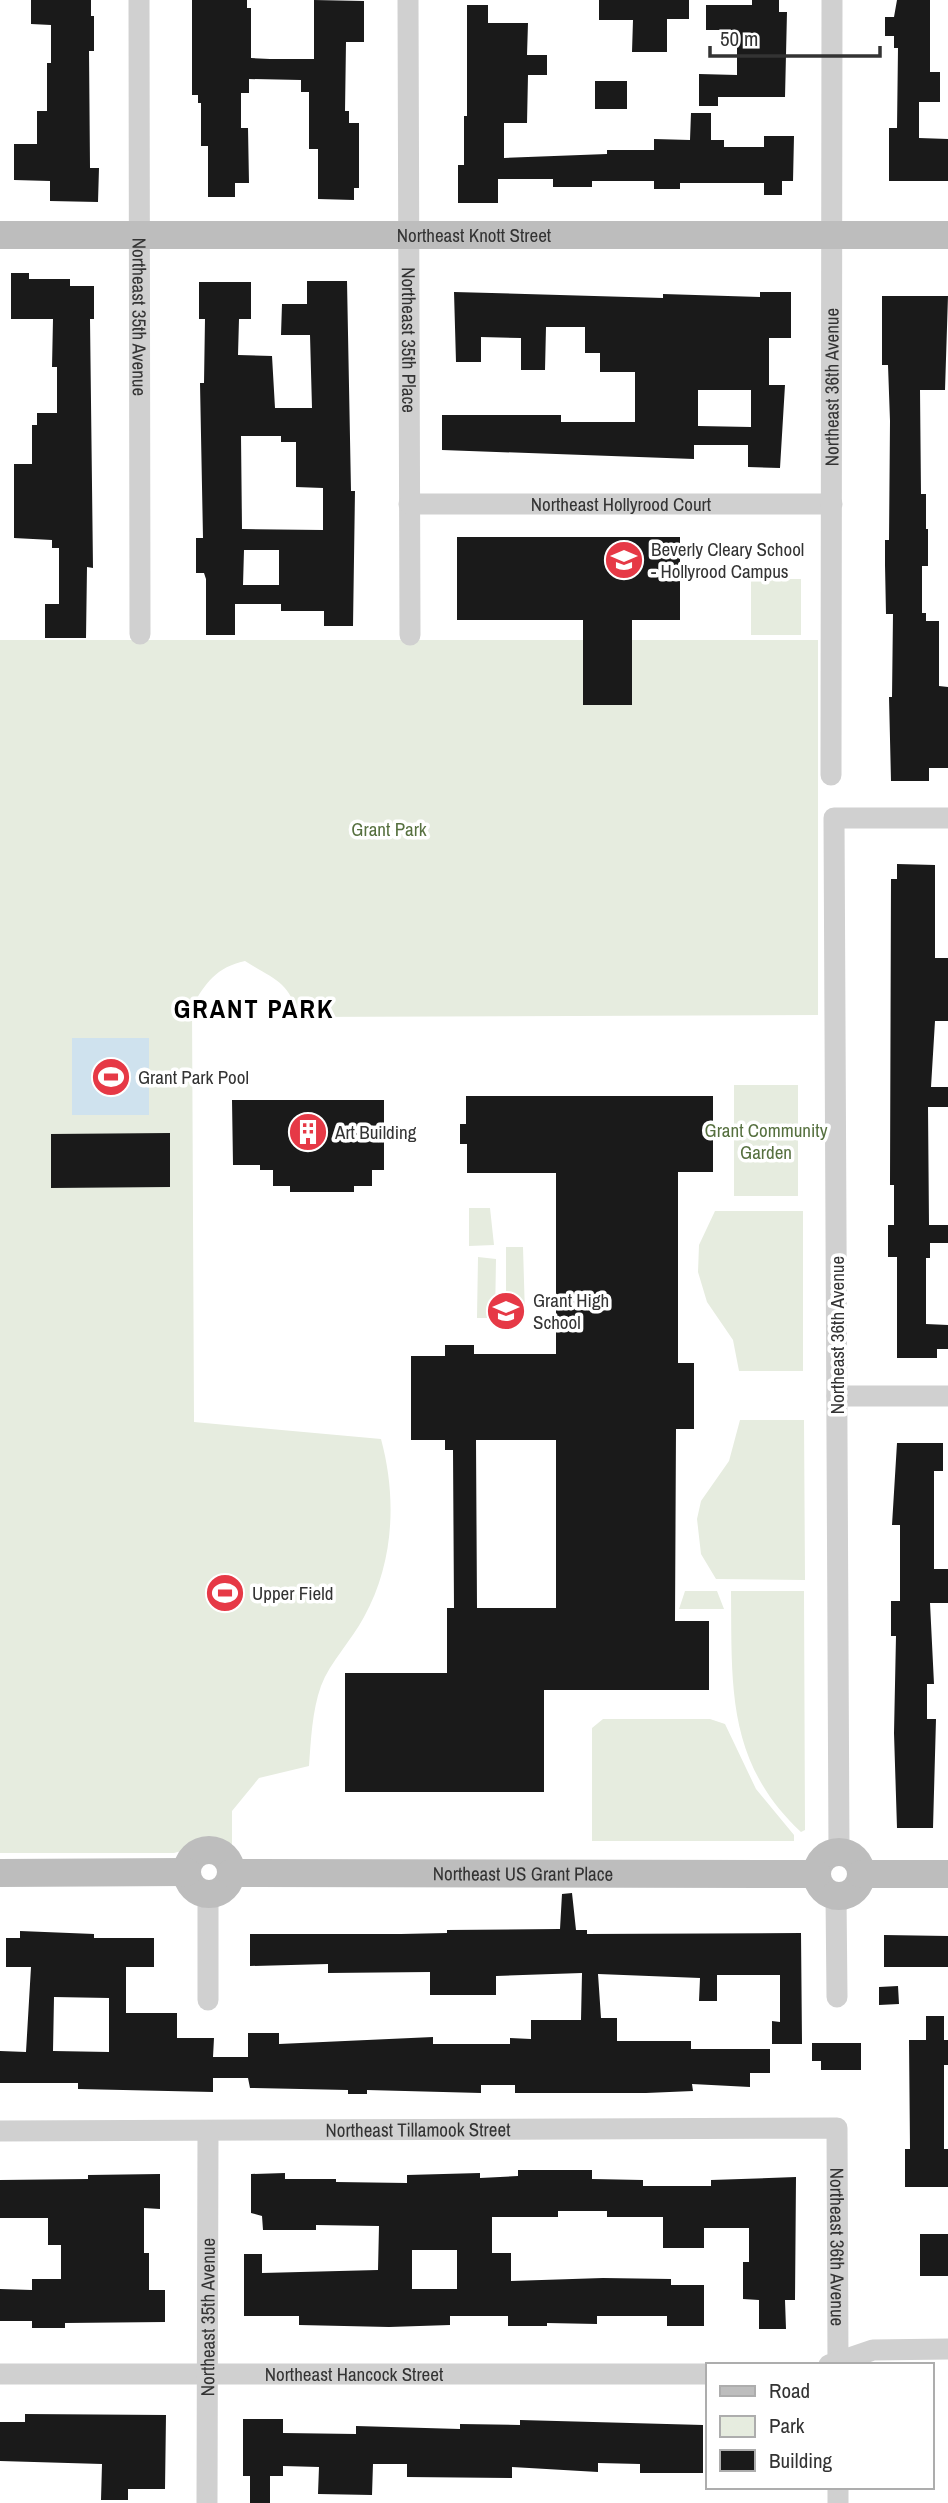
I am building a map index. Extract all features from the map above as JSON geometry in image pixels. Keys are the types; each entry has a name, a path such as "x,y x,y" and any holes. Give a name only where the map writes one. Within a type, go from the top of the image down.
{"street":[{"name":"Northeast 35th Avenue","path":"139,0 140,634"},
{"name":"Northeast 35th Place","path":"408,0 410,635"},
{"name":"Northeast 36th Avenue","path":"831,775 832,0"},
{"name":"Northeast Knott Street","path":"0,235 948,235"},
{"name":"Northeast Hollyrood Court","path":"409,504 832,503"},
{"name":"Northeast 36th Avenue","path":"839,1853 834,818 948,818"},
{"path":"837,1396 948,1396"},
{"path":"210,1850 227,1859 231,1873 225,1887 208,1894 193,1888 187,1872 195,1856 210,1850"},
{"path":"839,1853 853,1857 861,1874 853,1891 836,1896 823,1890 817,1874 823,1859 839,1853"},
{"path":"0,1873 187,1872"},
{"name":"Northeast US Grant Place","path":"231,1873 817,1874"},
{"path":"861,1874 948,1874"},
{"path":"208,1894 208,2000"},
{"path":"836,1896 837,1997"},
{"name":"Northeast 36th Avenue","path":"835,2363 837,2128"},
{"name":"Northeast Tillamook Street","path":"0,2131 837,2128"},
{"name":"Northeast 35th Avenue","path":"207,2503 208,2131"},
{"path":"835,2363 873,2350 948,2349"},
{"name":"Northeast Hancock Street","path":"0,2374 706,2374"}],"green space":[{"path":"751,579 801,579 801,635 751,635"},
{"name":"Grant Park","path":"0,640 818,640 818,1015 298,1017 295,1005 285,988 245,961 227,967 213,977 192,1007 194,1422 381,1439 391,1507 387,1553 374,1596 359,1626 321,1686 312,1726 309,1766 259,1778 232,1811 232,1849 214,1842 174,1853 0,1853"},
{"name":"Grant Community Garden","path":"734,1085 798,1085 798,1196 734,1196"},
{"path":"469,1208 490,1208 494,1245 469,1246"},
{"path":"715,1211 803,1211 803,1371 739,1371 733,1340 707,1302 698,1272 699,1245"},
{"path":"506,1247 523,1247 525,1315 506,1315"},
{"path":"478,1257 496,1259 495,1318 477,1318"},
{"path":"740,1420 804,1420 805,1580 716,1579 701,1554 697,1519 701,1501 729,1461"},
{"path":"685,1591 717,1591 724,1609 679,1609"},
{"path":"731,1591 804,1591 805,1830 801,1832 776,1805 746,1750 734,1691"},
{"path":"603,1719 710,1719 725,1724 756,1789 794,1835 794,1841 592,1841 592,1728"}],"water":[{"name":"Grant Park Pool","path":"72,1038 149,1038 149,1115 72,1115"}],"building":[{"path":"31,0 91,0 94,51 89,51 90,168 99,168 98,202 50,201 50,181 14,180 14,144 37,144 37,111 47,111 47,63 51,63 51,25 31,24"},
{"path":"192,0 247,0 247,8 251,8 251,58 270,59 314,59 314,0 364,1 364,42 346,42 345,111 349,111 349,123 359,123 359,188 354,188 354,200 318,199 318,149 309,149 309,92 301,92 301,80 249,79 249,93 241,93 241,128 248,128 249,183 235,183 235,197 208,197 208,146 201,146 201,103 198,103 198,95 192,95"},
{"path":"599,0 689,0 689,19 667,19 667,52 632,52 633,20 599,20"},
{"path":"752,0 779,0 779,12 787,12 785,97 718,97 718,106 699,106 699,74 737,75 737,30 706,30 706,5 752,5"},
{"path":"897,0 930,0 930,72 940,72 940,102 919,102 919,138 948,139 948,181 889,181 889,128 897,128 898,48 894,48 894,36 885,36 885,17 894,17"},
{"path":"467,5 488,5 488,23 528,23 527,55 547,55 547,75 528,75 527,123 504,123 504,158 607,154 607,150 654,150 654,139 690,140 691,113 711,113 711,140 724,140 724,147 764,147 764,136 794,136 793,181 782,181 782,195 764,195 764,183 680,183 680,189 654,189 654,181 592,181 592,187 553,187 553,179 498,179 498,203 458,203 458,165 464,165 464,116 467,116"},
{"path":"595,81 627,81 627,109 595,109"},
{"path":"11,273 29,273 29,279 70,279 70,286 94,286 94,319 90,319 93,568 87,567 86,638 45,638 45,604 59,604 59,548 52,548 52,540 14,538 14,464 32,464 32,425 37,425 37,413 57,413 57,367 52,367 53,319 11,319"},
{"path":"307,281 347,281 351,491 355,491 353,626 324,626 324,611 281,611 281,604 235,604 235,635 206,635 206,579 204,573 196,573 196,538 203,538 200,383 204,383 205,319 199,319 199,282 251,282 251,319 239,319 238,355 272,356 275,408 312,408 310,335 281,335 282,304 307,304","holes":["241,436 281,436 281,442 296,442 296,487 323,488 323,530 242,529","244,550 279,550 279,585 243,585"]},
{"path":"454,292 663,298 663,294 760,297 760,292 791,292 791,338 769,338 769,385 785,385 780,468 748,467 748,445 694,445 694,459 442,450 442,415 561,415 561,422 635,422 635,372 600,372 600,353 585,353 585,327 546,327 545,370 521,370 521,338 481,337 481,362 456,362","holes":["698,390 751,390 751,427 698,426"]},
{"path":"882,296 948,296 945,390 920,390 921,494 926,494 928,529 928,566 922,566 922,613 926,613 926,621 939,621 939,686 948,687 948,768 929,768 929,781 891,781 889,697 892,697 893,614 886,614 885,565 885,540 889,540 890,421 888,365 882,365"},
{"path":"457,537 680,537 680,620 632,620 632,705 583,705 583,620 457,620"},
{"path":"897,864 935,865 935,958 948,958 948,1021 935,1021 931,1087 948,1087 948,1107 928,1107 929,1225 948,1225 948,1243 930,1243 930,1258 926,1258 926,1324 948,1325 948,1349 937,1349 937,1358 897,1358 897,1257 888,1257 888,1225 894,1225 894,1185 890,1185 891,879 897,879"},
{"path":"466,1096 713,1096 713,1172 678,1172 678,1363 694,1363 694,1429 676,1429 675,1621 709,1621 709,1690 544,1690 544,1792 345,1792 345,1673 447,1673 447,1608 454,1608 453,1450 445,1450 445,1440 411,1440 411,1356 445,1356 445,1345 474,1345 474,1354 556,1354 556,1173 467,1173 467,1144 460,1144 460,1124 466,1124","holes":["476,1440 556,1440 556,1608 477,1608"]},
{"name":"Art Building","path":"232,1100 384,1100 384,1170 372,1170 372,1186 354,1186 354,1192 290,1192 290,1186 273,1186 273,1170 260,1170 260,1165 233,1165"},
{"path":"170,1133 170,1187 51,1188 51,1134"},
{"path":"897,1443 943,1443 943,1471 934,1471 934,1569 948,1569 948,1603 930,1603 934,1684 927,1684 927,1719 936,1719 933,1828 897,1828 894,1733 896,1636 891,1636 891,1601 900,1601 900,1525 892,1525"},
{"path":"572,1893 576,1930 587,1930 587,1934 801,1933 802,2044 772,2044 772,2021 780,2022 780,1975 717,1975 717,2001 699,2001 700,1978 598,1974 601,2018 617,2018 617,2041 691,2041 691,2049 770,2049 770,2073 750,2073 750,2087 692,2084 693,2091 646,2093 515,2093 515,2085 481,2085 481,2093 367,2090 367,2094 348,2094 348,2090 250,2088 248,2078 213,2078 213,2092 78,2089 78,2083 0,2083 0,2051 26,2052 31,1967 6,1967 6,1938 20,1938 20,1931 94,1934 94,1938 154,1938 154,1967 126,1967 126,2013 177,2013 177,2038 214,2038 213,2057 248,2057 248,2033 279,2033 279,2044 433,2037 433,2044 510,2044 510,2038 531,2039 531,2020 581,2020 582,1973 496,1976 496,1995 430,1995 430,1972 328,1973 328,1964 250,1966 250,1934 401,1934 447,1933 447,1930 560,1929 562,1894","holes":["54,1997 109,1998 109,2052 53,2051"]},
{"path":"884,1935 948,1936 948,1967 884,1967"},
{"path":"898,1986 899,2004 879,2005 879,1987"},
{"path":"926,2016 944,2016 944,2040 948,2040 948,2065 944,2065 944,2149 948,2149 948,2187 905,2187 905,2149 910,2149 909,2040 926,2040"},
{"path":"812,2043 861,2043 861,2070 821,2070 821,2061 812,2061"},
{"path":"518,2170 592,2170 592,2179 643,2180 643,2186 711,2186 711,2180 796,2177 795,2300 785,2300 786,2329 759,2329 759,2300 743,2299 743,2262 749,2262 749,2228 704,2228 704,2248 663,2248 663,2217 607,2217 607,2211 558,2211 558,2217 492,2217 492,2253 511,2253 511,2281 671,2279 671,2285 704,2285 704,2326 667,2326 667,2316 597,2316 597,2324 547,2323 547,2326 508,2326 508,2316 450,2316 450,2325 389,2327 299,2325 299,2316 244,2316 244,2254 262,2254 262,2273 378,2270 379,2226 316,2225 316,2230 263,2230 262,2216 251,2213 251,2174 285,2173 285,2179 336,2179 336,2182 407,2183 407,2175 480,2173 480,2178 518,2176","holes":["412,2250 457,2250 457,2289 412,2289"]},
{"path":"160,2174 160,2209 144,2208 144,2253 149,2253 149,2290 165,2290 165,2322 65,2323 65,2328 32,2328 32,2321 0,2321 0,2289 32,2290 32,2279 61,2279 61,2245 48,2245 48,2218 0,2218 0,2180 88,2179 88,2175"},
{"path":"920,2234 948,2234 948,2276 920,2276"},
{"path":"25,2414 166,2415 165,2489 128,2489 128,2500 101,2500 102,2464 0,2461 0,2422 25,2422"},
{"path":"243,2419 283,2419 283,2433 356,2434 356,2426 460,2429 460,2424 520,2425 520,2420 703,2425 703,2473 640,2473 640,2464 598,2463 598,2472 512,2467 512,2478 407,2477 407,2464 373,2464 372,2495 318,2494 319,2467 283,2466 283,2476 270,2476 270,2503 250,2503 250,2476 243,2476"}],"place":[{"name":"Beverly Cleary School - Hollyrood Campus","path":"624,560"},
{"name":"Grant Park Pool","path":"111,1077"},
{"name":"Art Building","path":"308,1132"},
{"name":"Grant High School","path":"506,1311"},
{"name":"Upper Field","path":"225,1593"}],"district":[{"name":"GRANT PARK","path":"254,1008"}]}
